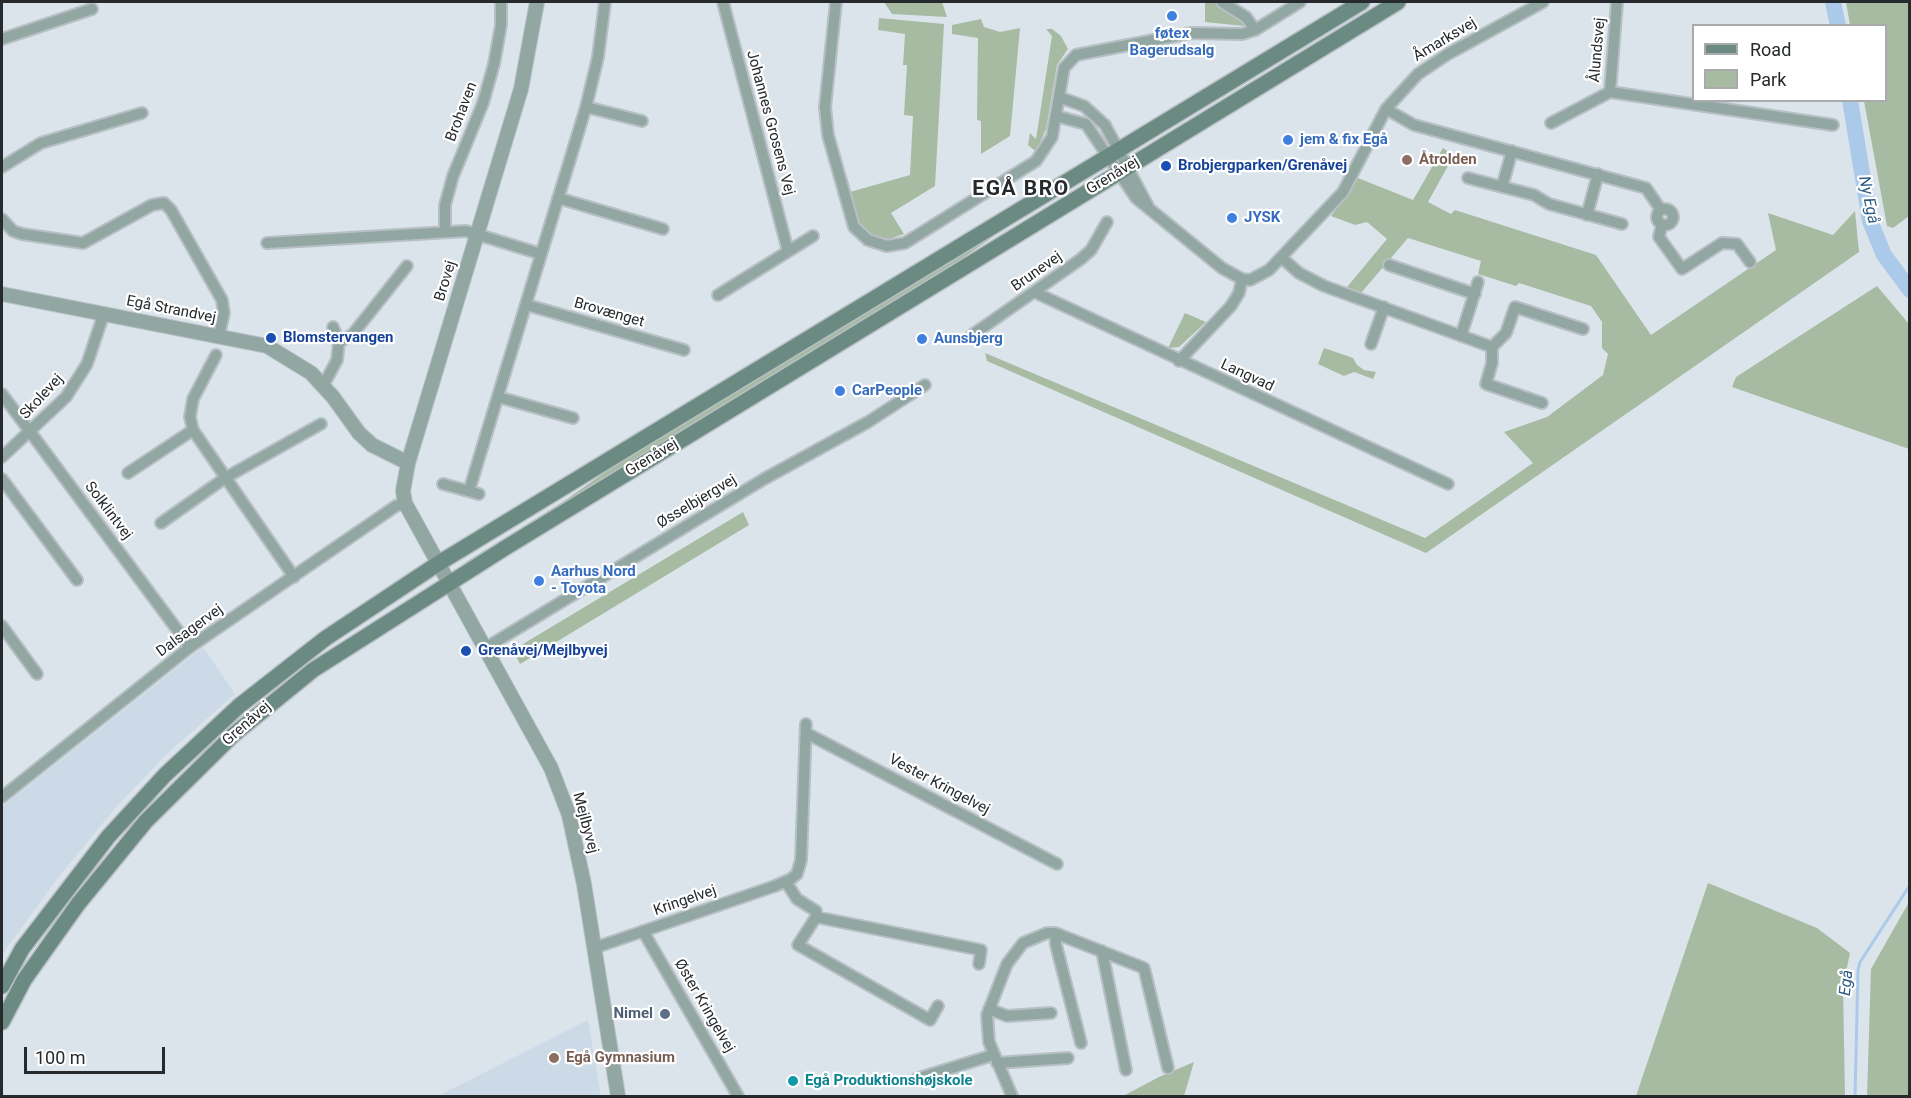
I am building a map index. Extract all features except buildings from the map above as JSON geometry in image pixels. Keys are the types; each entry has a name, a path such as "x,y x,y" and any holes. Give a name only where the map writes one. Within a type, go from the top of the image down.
{"main road":[{"name":"Grenåvej","path":"2,986 22,949 101,846 165,775 239,706 326,638 439,563 1362,2"},
{"name":"Grenåvej","path":"2,1022 24,980 78,904 146,821 183,782 256,715 313,670 450,582 1398,2"}],"street":[{"name":"Brohaven","path":"445,231 444,205 453,176 483,103 494,64 501,25 501,2"},
{"name":"Brovej","path":"405,503 404,484 408,463 524,78 537,2"},
{"path":"443,484 474,492 498,397 586,107 598,57 605,2"},
{"name":"Johannes Grosens Vej","path":"723,2 788,251"},
{"path":"836,2 825,120 850,219 861,235 886,246 905,243 1024,171 1046,149 1052,137 1064,68 1076,55 1191,33 1242,34 1255,30 1300,2"},
{"path":"1222,2 1246,17 1255,30"},
{"name":"Åmarksvej","path":"1242,279 1258,278 1343,192 1386,109 1418,74 1448,54 1543,2"},
{"name":"Ålundsvej","path":"1617,2 1610,92 1833,125"},
{"path":"2,39 92,9"},
{"path":"1551,123 1610,92"},
{"path":"1059,98 1077,103 1096,115 1123,170 1149,207 1172,230 1222,268 1242,279 1239,293 1232,306 1179,361"},
{"path":"586,107 642,121"},
{"path":"1386,109 1414,125 1646,189 1661,210 1657,216 1662,224 1659,237 1678,267 1682,269 1722,243 1737,244 1750,262"},
{"path":"2,167 40,144 126,113 142,113"},
{"path":"1056,116 1086,124 1113,153"},
{"path":"1503,187 1512,152"},
{"path":"1587,215 1598,174"},
{"path":"1468,178 1622,224"},
{"path":"558,198 663,229"},
{"path":"2,219 13,231 22,234 83,243 152,205 164,204 171,210 222,300 224,313 219,335"},
{"name":"Brunevej","path":"972,335 1091,250 1107,222"},
{"path":"267,243 445,231 477,234 541,254"},
{"path":"718,294 813,236"},
{"path":"1281,257 1311,280 1492,347"},
{"path":"1389,265 1475,294"},
{"path":"339,342 352,335 407,266"},
{"path":"1461,336 1478,282"},
{"name":"Langvad","path":"1034,292 1448,484"},
{"name":"Egå Strandvej","path":"2,294 267,346 294,362 323,386 359,433 372,445 408,463"},
{"name":"Brovænget","path":"526,305 684,350"},
{"path":"1371,344 1383,307"},
{"path":"1542,403 1486,384 1492,363 1492,347 1506,333 1515,307 1583,329"},
{"name":"Skolevej","path":"2,457 52,412 77,381 93,349 104,313"},
{"path":"323,386 338,360 339,342 333,327"},
{"path":"216,355 193,399 190,417 193,430 294,577"},
{"name":"Øsselbjergvej","path":"487,647 764,479 868,423 925,385"},
{"name":"Solklintvej","path":"2,394 190,647"},
{"path":"498,397 573,418"},
{"path":"161,523 225,478 321,424"},
{"path":"128,473 193,430"},
{"path":"2,478 77,580"},
{"path":"405,503 439,563"},
{"name":"Dalsagervej","path":"2,797 190,647 396,506 405,503"},
{"name":"Mejlbyvej","path":"439,563 487,647 551,768 569,815 618,1096"},
{"path":"2,626 37,674"},
{"name":"Vester Kringelvej","path":"786,882 796,874 801,860 806,728 1057,864"},
{"path":"786,882 797,899 816,911 816,917 798,945 930,1020 938,1006"},
{"name":"Kringelvej","path":"594,948 786,882"},
{"path":"816,917 981,950 979,964"},
{"name":"Øster Kringelvej","path":"643,931 738,1096"},
{"path":"1055,933 1080,1043"},
{"path":"1012,1096 995,1059 987,1029 989,1009 1007,964 1023,943 1038,934 1055,933 1144,968 1165,1070 1180,1064"},
{"path":"1102,951 1126,1070"},
{"path":"989,1009 1007,1016 1051,1013"},
{"path":"916,1079 995,1059 1068,1058"}],"shaded area":[{"path":"203,647 235,694 169,752 117,806 57,879 2,955 2,807"},
{"name":"Egå Gymnasium","path":"588,1020 601,1096 438,1096"}],"green space":[{"path":"884,2 942,2 947,17 892,14"},
{"path":"1205,2 1215,2 1246,24 1244,26 1205,22"},
{"path":"1846,2 1909,2 1909,216 1893,228 1887,226 1864,102 1887,102 1887,24 1850,24"},
{"path":"879,18 944,24 935,186 891,213 904,234 889,239 873,236 860,225 850,192 910,175 913,116 904,115 907,65 903,65 905,34 878,30"},
{"path":"981,19 984,27 1000,32 1020,28 1010,136 981,154 981,121 977,120 978,38 952,34 952,25"},
{"path":"1046,29 1052,29 1061,36 1068,49 1057,65 1046,129 1037,150 1034,150 1028,145 1030,133 1036,139 1052,36"},
{"path":"1443,148 1454,155 1428,202 1451,214 1455,210 1596,255 1651,335 1776,250 1768,213 1833,235 1855,211 1859,252 1426,553 987,361 985,353 1425,538 1533,463 1504,432 1547,417 1603,375 1608,354 1602,348 1602,322 1591,306 1519,283 1516,286 1478,274 1481,261 1408,238 1361,293 1347,287 1387,239 1367,222 1355,225 1331,216 1358,178 1413,200"},
{"path":"1099,168 1100,171 997,234 933,279 467,565 466,562 564,501 630,455"},
{"path":"1877,286 1909,324 1909,449 1732,387 1736,377"},
{"path":"1185,313 1206,322 1179,347 1168,348"},
{"path":"1324,348 1353,358 1364,370 1376,372 1373,379 1354,372 1344,376 1318,364"},
{"path":"743,512 749,525 520,664 513,650"},
{"path":"1708,883 1817,928 1850,953 1843,986 1845,1096 1636,1096"},
{"path":"1909,902 1909,1096 1867,1096 1871,969"},
{"path":"1194,1062 1184,1096 1123,1096 1159,1077"}],"waterway":[{"name":"Ny Egå","path":"1833,2 1838,24"},
{"name":"Ny Egå","path":"1850,102 1870,221 1884,255 1910,290"},
{"name":"Egå","path":"1855,1096 1860,962 1910,885"}],"place":[{"name":"føtex Bagerudsalg","path":"1172,16"},
{"name":"jem & fix Egå","path":"1288,140"},
{"name":"Åtrolden","path":"1407,160"},
{"name":"Brobjergparken/Grenåvej","path":"1166,166"},
{"name":"JYSK","path":"1232,218"},
{"name":"Blomstervangen","path":"271,338"},
{"name":"Aunsbjerg","path":"922,339"},
{"name":"CarPeople","path":"840,391"},
{"name":"Aarhus Nord - Toyota","path":"539,581"},
{"name":"Grenåvej/Mejlbyvej","path":"466,651"},
{"name":"Nimel","path":"665,1014"},
{"name":"Egå Gymnasium","path":"554,1058"},
{"name":"Egå Produktionshøjskole","path":"793,1081"}],"district":[{"name":"EGÅ BRO","path":"1021,190"}]}
